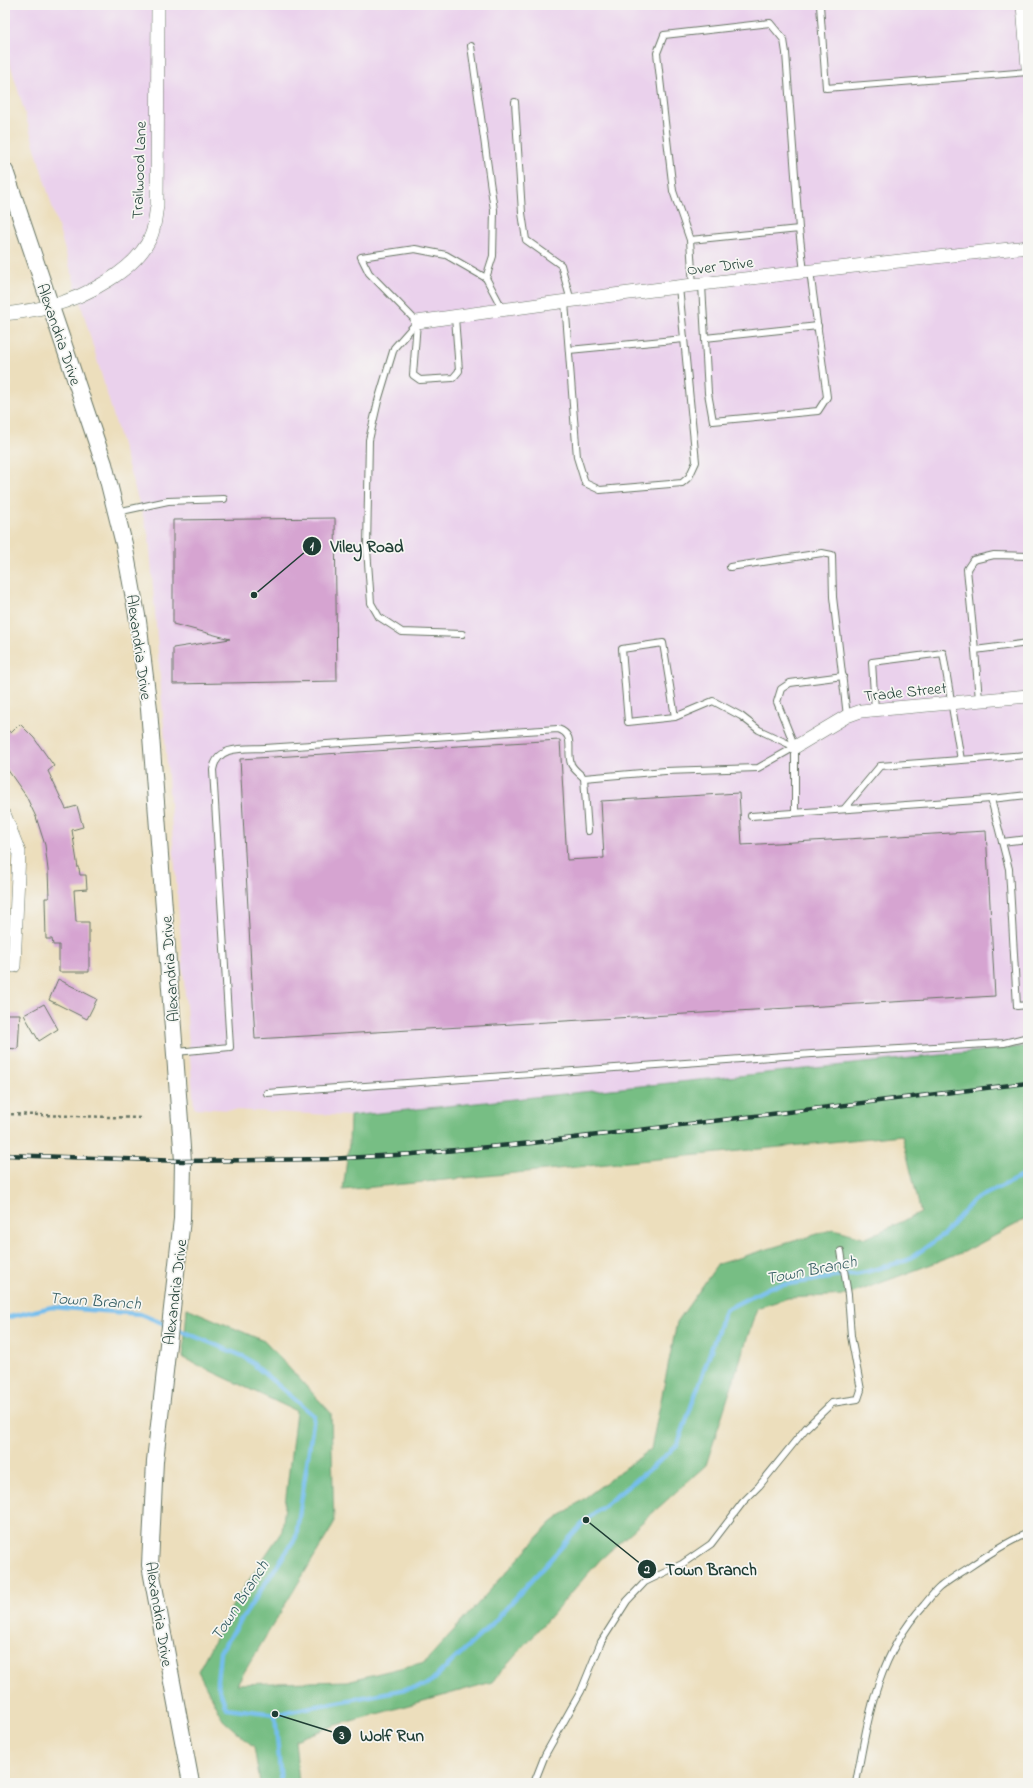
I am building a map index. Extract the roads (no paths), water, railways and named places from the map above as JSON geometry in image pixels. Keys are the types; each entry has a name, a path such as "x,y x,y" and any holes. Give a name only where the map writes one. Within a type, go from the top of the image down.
{"street":[{"name":"Trailwood Lane","path":"5,314 51,306 102,284 125,270 145,247 151,236 157,206 158,5"},
{"path":"1023,5 1028,67"},
{"name":"Alexandria Drive","path":"5,171 104,464 117,512 138,621 149,709 183,1161 182,1219 174,1306 155,1461 150,1565 191,1783"},
{"name":"Over Drive","path":"418,322 679,287 1028,247"},
{"name":"Trade Street","path":"795,747 847,716 861,711 1028,696"},
{"path":"5,816 19,852 14,966"}],"lane":[{"path":"820,5 826,88 1028,72"},
{"path":"770,23 784,40 786,53 800,229 818,326 827,397 818,411 713,421 708,393 705,338 690,240 673,191 657,53 664,35 770,23"},
{"path":"471,46 494,210 493,256 486,278"},
{"path":"515,102 522,213 526,240 561,265 568,301 569,350 578,457 585,483 600,490 682,483 689,477 696,462 679,287"},
{"path":"690,240 800,229"},
{"path":"418,322 369,273 361,257 415,249 446,255 486,278 503,310"},
{"path":"418,322 413,375 420,380 453,378 459,371 455,317"},
{"path":"418,322 394,348 378,401 369,440 367,549 371,603 379,617 402,632 462,634"},
{"path":"705,338 818,326"},
{"path":"569,350 684,339"},
{"path":"117,512 168,501 224,498"},
{"path":"730,567 822,553 832,555 833,597 847,716"},
{"path":"979,700 967,569 973,560 994,555 1028,556"},
{"path":"675,717 663,643 622,649 628,722 675,717 713,701 741,716 759,730 795,747"},
{"path":"975,650 1028,643"},
{"path":"875,710 872,662 943,653 961,760"},
{"path":"795,812 795,747 777,702 781,689 790,683 843,676"},
{"path":"175,1052 230,1047 213,770 214,762 220,756 232,749 558,729 565,731 569,737 571,765 584,778 588,831"},
{"path":"584,778 666,771 758,768 795,747"},
{"path":"845,808 880,766 1028,755"},
{"path":"751,816 1028,795"},
{"path":"991,799 1009,869 1017,1006 1028,1005"},
{"path":"1002,842 1028,839"},
{"path":"267,1093 804,1055 1004,1043 1028,1037"},
{"path":"534,1783 545,1755 581,1691 601,1642 627,1601 645,1582 682,1564 711,1544 734,1513 806,1428 832,1403 858,1400 861,1390 851,1336 848,1295 841,1251"},
{"path":"856,1783 869,1716 882,1672 898,1638 911,1619 940,1587 1017,1537 1028,1533"}],"waterway":[{"name":"Town Branch","path":"5,1318 52,1307 140,1314 245,1357 314,1416 296,1537 220,1652 217,1682 226,1708 275,1714 427,1685 492,1624 586,1520 655,1465 678,1444 725,1310 770,1287 866,1272 908,1260 943,1235 974,1200 1028,1173"},
{"path":"275,1714 281,1783"}],"railway":[{"path":"5,1155 183,1161 329,1159 413,1154 532,1143 1028,1083"}],"place":[{"name":"Viley Road","path":"254,595"},
{"name":"Town Branch","path":"586,1520"},
{"name":"Wolf Run","path":"275,1714"}]}
